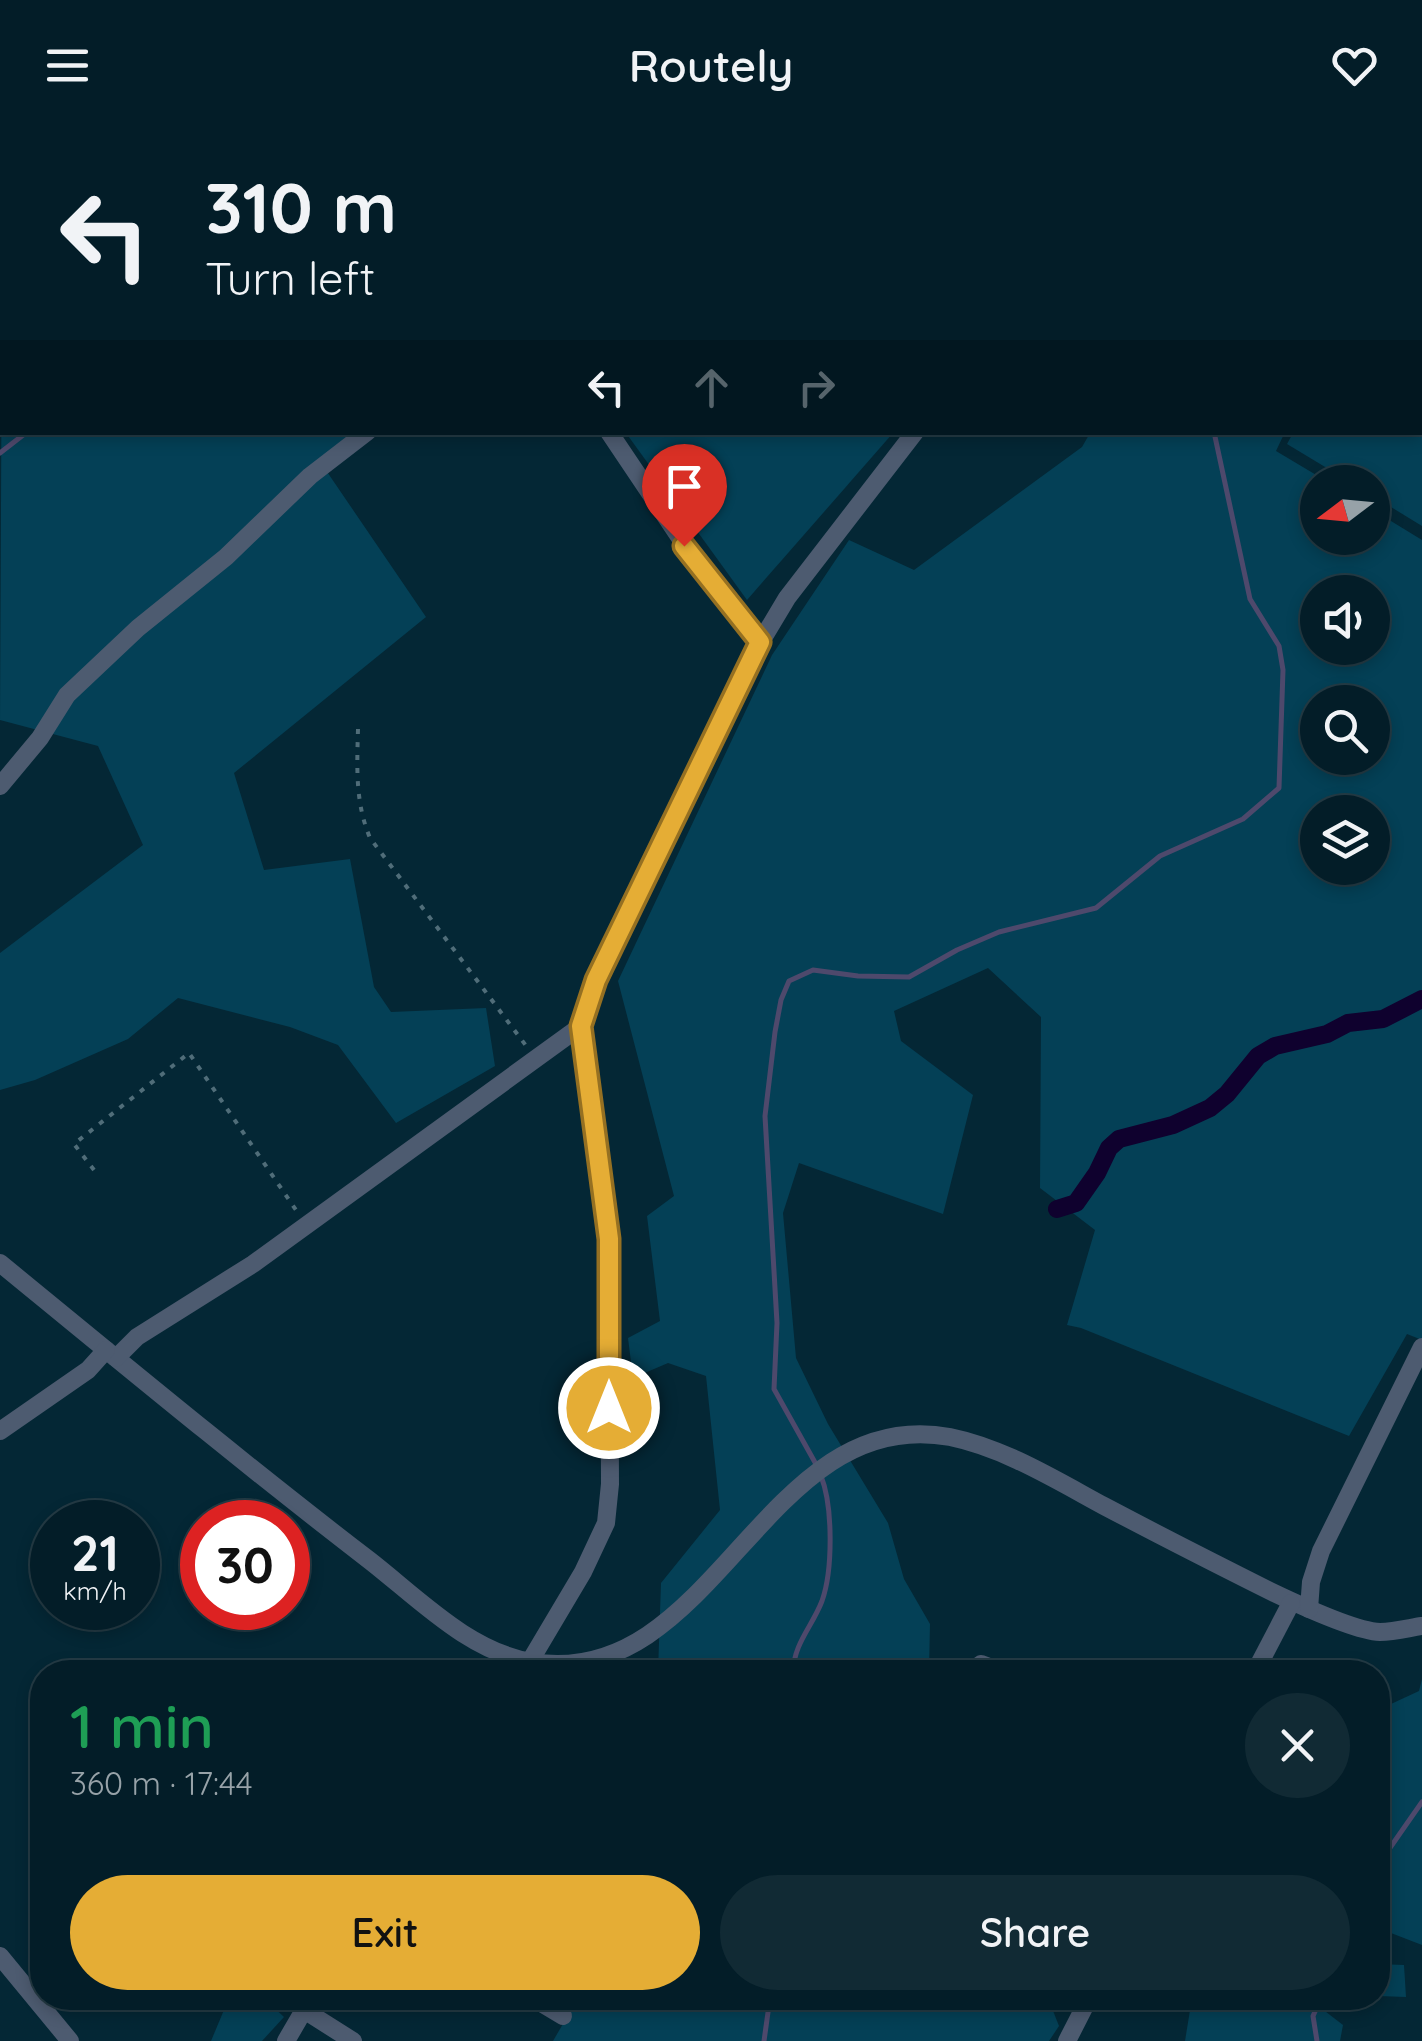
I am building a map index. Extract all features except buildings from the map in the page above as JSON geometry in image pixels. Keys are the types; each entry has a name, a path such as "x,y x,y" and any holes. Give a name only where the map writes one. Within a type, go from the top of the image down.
{"street":[{"path":"0,786 81,681 226,556 310,476 363,435"},
{"path":"611,435 695,561 760,642"},
{"path":"531,1660 583,1572 606,1523 610,1484 609,1239 581,1026 596,980 760,642 786,598 913,435"},
{"path":"0,1431 136,1337 252,1264 581,1026"},
{"path":"0,1264 433,1611 484,1646 513,1660"},
{"path":"1263,1660 1300,1606 1320,1551 1422,1347"},
{"path":"592,1660 642,1640 704,1585 804,1483 850,1450 884,1438 909,1436 970,1442 1045,1474 1300,1606 1378,1632 1422,1626"},
{"path":"0,1956 30,1992"},
{"path":"44,2010 70,2041"},
{"path":"286,2041 304,2010"},
{"path":"314,2010 353,2041"},
{"path":"553,2010 563,2016"},
{"path":"1067,2041 1084,2010"}],"path":[{"path":"358,729 356,788 361,818 370,838 510,1022 534,1060"},
{"path":"94,1170 74,1144 188,1053 306,1226"}],"shaded area":[{"path":"1,435 351,435 319,460 426,617 234,773 264,870 350,859 374,987 391,1012 486,1008 495,1066 396,1123 338,1045 290,1027 178,998 128,1039 35,1080 0,1090 0,953 143,845 98,746 0,720"},
{"path":"627,435 891,435 747,600"},
{"path":"1089,435 1284,435 1276,451 1300,465 1300,555 1390,555 1390,520 1422,540 1422,1340 1407,1334 1349,1436 1067,1325 1095,1230 1040,1188 1041,1017 988,968 894,1011 901,1041 973,1095 943,1214 799,1163 783,1213 796,1358 828,1424 888,1523 904,1579 930,1624 929,1660 658,1660 661,1583 720,1510 706,1376 668,1363 633,1378 628,1338 660,1321 647,1216 674,1196 618,981 772,655 849,540 914,570 1082,447"},
{"path":"1292,435 1422,435 1422,526 1390,506 1390,465 1322,465 1287,444"},
{"path":"1422,1679 1422,1945 1390,1933 1390,1704 1419,1691"},
{"path":"1390,1964 1404,1965 1406,1997 1390,1996"},
{"path":"224,2010 276,2010 284,2017 262,2041 211,2041"},
{"path":"571,2010 1053,2010 1059,2026 1049,2041 553,2041"},
{"path":"1190,2010 1324,2010 1343,2025 1340,2041 1185,2041"}],"waterway":[{"path":"0,453 23,435"},
{"path":"817,1466 774,1389 777,1323 765,1116 781,1000 789,981 813,970 909,977 999,932 1096,908 1160,856 1243,819 1279,788 1283,670 1279,646 1250,599 1215,435"},
{"path":"1057,1209 1076,1203 1109,1148 1119,1139 1173,1125 1210,1108 1258,1056 1275,1046 1327,1034 1348,1023 1383,1019 1422,999"},
{"path":"795,1660 826,1588 829,1521 821,1476"},
{"path":"1390,1848 1422,1802"},
{"path":"764,2041 768,2010"},
{"path":"1316,2010 1317,2041"}],"route":[{"path":"609,1408 609,1239 581,1026 596,980 760,642 684,546"}]}
